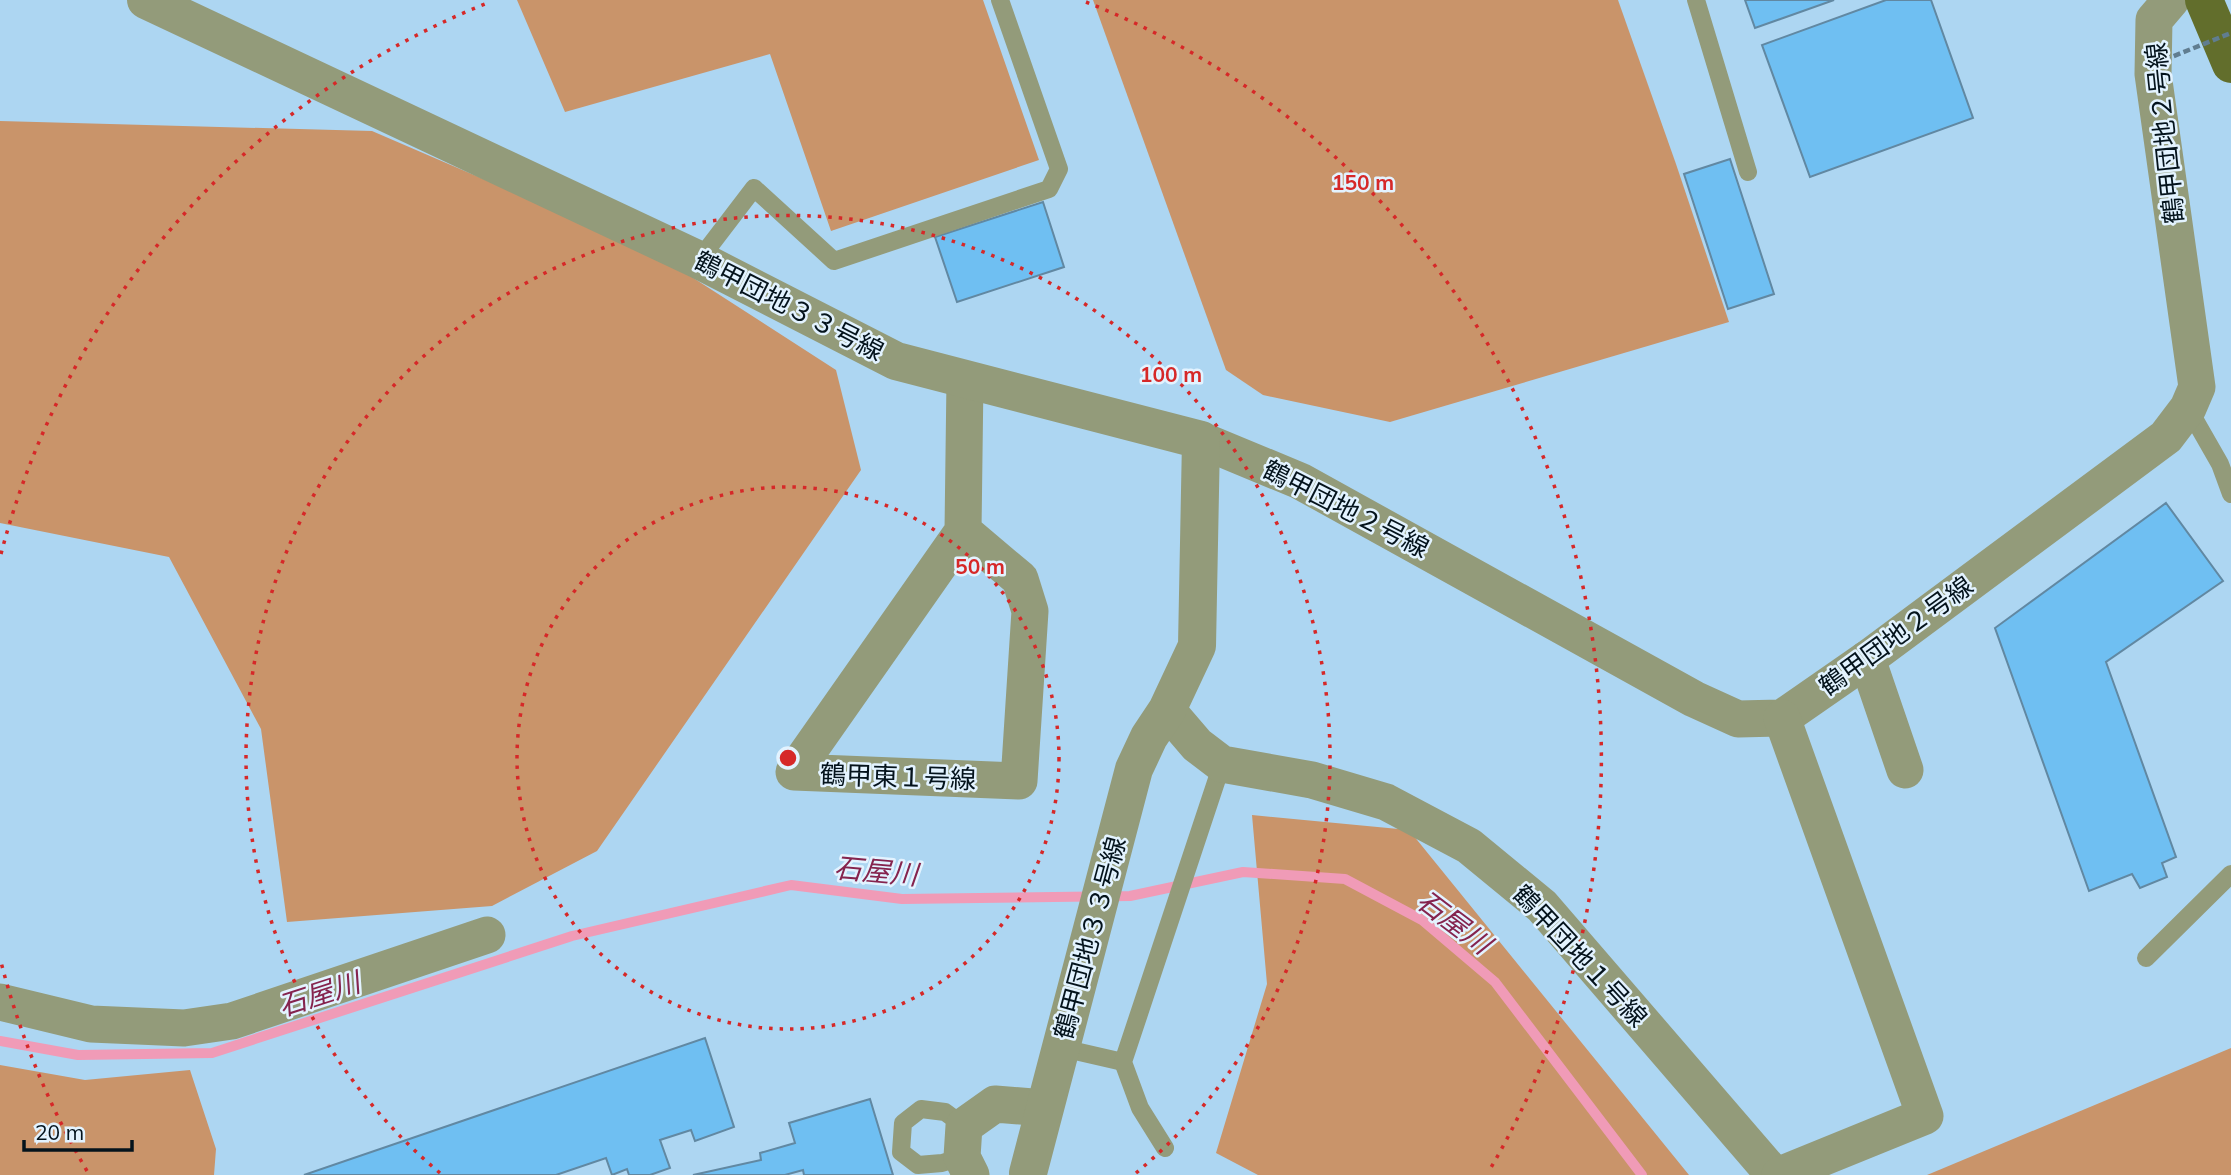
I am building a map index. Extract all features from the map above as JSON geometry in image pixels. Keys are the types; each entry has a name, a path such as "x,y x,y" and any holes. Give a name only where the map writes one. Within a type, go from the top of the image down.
{"main road":[{"path":"2204,0 2231,64"}],"street":[{"name":"鶴甲団地３３号線","path":"146,0 699,260 896,361 1201,440 1197,646 1134,769 1028,1173"},
{"name":"鶴甲団地２号線","path":"1201,440 1300,481 1694,699 1738,719 1782,718 1867,659 2166,437 2188,408 2197,387 2153,74 2154,20 2171,0"},
{"path":"963,531 965,379"},
{"name":"鶴甲東１号線","path":"963,531 1020,579 1030,611 1019,781 794,772 963,531"},
{"path":"1867,659 1905,770"},
{"name":"鶴甲団地１号線","path":"1222,764 1312,780 1386,802 1469,846 1542,906 1777,1175 1925,1116 1782,718"},
{"path":"1158,724 1197,745 1222,764"},
{"path":"0,1002 91,1024 184,1028 232,1021 487,935"},
{"path":"966,1153 995,1104 1045,1108"}],"lane":[{"path":"699,260 754,188 834,261 1049,188 1059,169 1000,0"},
{"path":"1696,0 1748,172"},
{"path":"2188,408 2220,464 2231,494"},
{"path":"1165,1148 1140,1108 1123,1062 1222,764"},
{"path":"2146,958 2231,874"},
{"path":"1064,1036 1123,1062"}],"path":[{"path":"2164,60 2231,33"}],"shaded area":[{"path":"517,0 983,0 1039,160 831,231 770,54 565,112"},
{"path":"1093,0 1618,0 1729,322 1390,422 1263,395 1226,370"},
{"path":"0,121 372,131 653,252 836,370 861,470 597,851 492,906 287,922 261,729 169,557 0,523"},
{"path":"1252,815 1409,830 1689,1175 1258,1175 1216,1153 1267,984"},
{"path":"2231,1048 2231,1175 1927,1175"},
{"path":"0,1065 85,1080 190,1070 216,1149 214,1175 0,1175"}],"building":[{"path":"1745,0 1834,0 1755,28"},
{"path":"1886,0 1931,0 1973,118 1810,177 1762,45"},
{"path":"1730,159 1774,294 1728,309 1684,174"},
{"path":"1043,202 1064,267 957,302 935,237"},
{"path":"2166,503 2223,581 2106,662 2176,857 2162,863 2167,877 2140,888 2132,874 2089,891 1995,628"},
{"path":"705,1038 734,1127 695,1141 691,1130 660,1140 670,1168 650,1175 629,1175 627,1169 612,1175 606,1158 556,1175 304,1175"},
{"path":"870,1099 893,1175 804,1175 803,1170 785,1175 693,1175 761,1160 760,1153 795,1143 789,1123"}],"waterway":[{"name":"石屋川","path":"0,1041 78,1055 212,1053 572,936 791,885 902,899 1130,896 1243,872 1345,879 1422,920 1495,982 1642,1175"}]}
